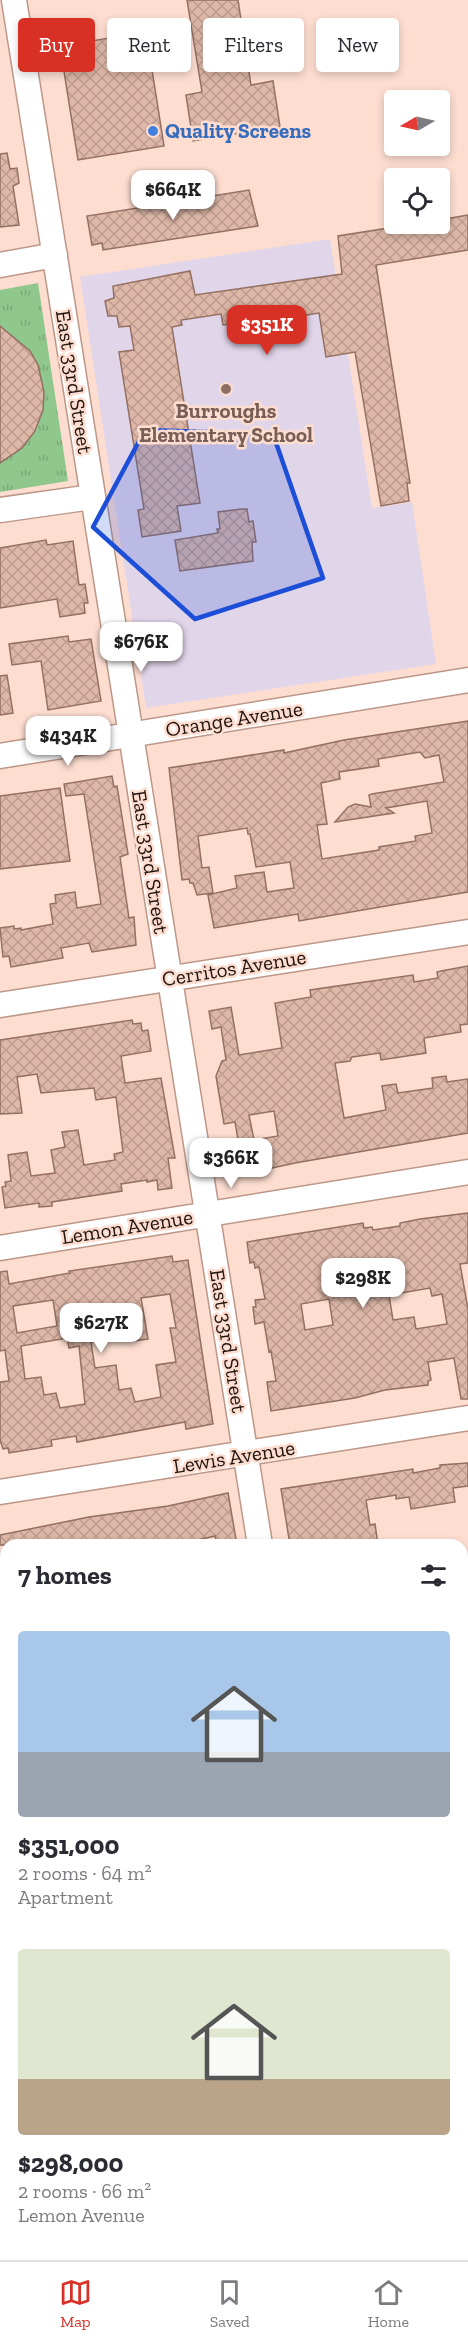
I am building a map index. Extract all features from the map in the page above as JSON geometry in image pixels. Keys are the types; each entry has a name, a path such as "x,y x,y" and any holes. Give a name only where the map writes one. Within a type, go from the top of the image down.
{"street":[{"name":"East 33rd Street","path":"10,14 55,255 168,978 259,1539"},
{"path":"0,265 55,255"},
{"path":"0,510 92,497"},
{"name":"Orange Avenue","path":"0,756 468,680"},
{"name":"Cerritos Avenue","path":"0,1005 468,932"},
{"name":"Lemon Avenue","path":"0,1248 468,1172"},
{"name":"Lewis Avenue","path":"0,1492 468,1418"}],"highlighted area":[{"path":"145,430 273,434 323,578 195,619 93,527"}],"shaded area":[{"name":"Burroughs Elementary School","path":"330,239 372,508 412,502 436,664 146,708 80,277"}],"green space":[{"path":"38,283 68,481 0,492 0,290"}],"building":[{"path":"187,0 238,0 241,18 203,18 203,72 249,72 251,85 273,81 280,127 193,141 186,95 202,92"},
{"path":"107,38 107,72 152,72 164,146 78,160 64,72 95,72 95,40"},
{"path":"7,153 10,169 17,168 19,183 13,186 19,225 0,227 0,154"},
{"path":"249,190 258,226 103,250 102,243 92,245 87,216"},
{"path":"468,215 468,250 376,265 410,483 407,483 409,501 381,506 355,352 326,357 319,313 301,316 300,313 223,325 221,314 181,320 182,325 172,327 200,503 177,506 181,531 142,537 138,510 144,509 119,352 134,350 130,326 119,327 117,316 108,316 105,301 114,298 113,286 190,271 195,295 342,274 338,236 384,229 384,234 450,234 450,218"},
{"path":"0,326 30,351 38,365 44,392 43,410 35,431 22,448 0,463"},
{"path":"247,509 249,522 253,521 256,542 252,542 253,561 180,571 175,540 218,533 217,529 220,529 218,512"},
{"path":"46,540 47,545 73,541 79,585 85,584 88,603 84,603 85,613 60,617 57,599 0,608 0,548"},
{"path":"68,636 69,642 91,639 101,701 48,710 41,661 12,665 9,644"},
{"path":"7,675 13,713 0,715 0,676"},
{"path":"468,721 468,892 299,921 298,914 214,928 208,895 237,888 235,876 264,872 267,892 294,888 290,862 256,867 247,828 198,836 202,868 209,867 213,893 197,895 189,879 182,880 169,768 284,750 284,753 344,740","holes":["420,752 425,758 439,755 444,782 369,795 371,807 355,804 348,807 335,822 394,813 386,808 427,801 432,833 415,836 416,841 379,847 379,850 322,859 317,825 327,824 321,783 340,779 339,772 379,766 378,759"]},
{"path":"112,776 114,787 117,786 128,854 120,857 129,918 134,917 136,945 92,952 89,943 61,948 63,958 11,967 9,956 3,957 0,928 14,926 14,929 21,928 21,930 53,924 50,904 56,903 55,895 75,892 77,908 101,904 84,794 66,796 64,784"},
{"path":"60,788 70,861 0,869 0,796"},
{"path":"468,966 468,1024 460,1025 461,1032 424,1038 426,1053 381,1060 380,1053 352,1057 350,1061 335,1063 344,1118 386,1110 382,1086 396,1084 398,1093 433,1088 432,1078 446,1076 447,1082 468,1079 468,1133 295,1163 231,1177 227,1153 240,1151 235,1122 224,1124 216,1076 222,1061 226,1060 221,1027 212,1029 209,1011 231,1007 239,1055 282,1048 275,1003 311,997 310,990 413,975 414,982 438,978 437,972","holes":["274,1111 278,1136 254,1140 249,1115"]},
{"path":"132,1020 133,1024 141,1023 142,1031 148,1030 151,1051 121,1056 125,1083 161,1078 175,1158 168,1158 172,1188 158,1190 157,1180 147,1182 147,1180 121,1184 122,1191 52,1202 52,1206 39,1207 39,1203 5,1208 2,1187 6,1186 5,1182 11,1181 8,1155 27,1152 31,1176 55,1173 51,1150 65,1147 62,1132 78,1130 84,1165 115,1160 114,1154 123,1152 116,1097 96,1100 94,1088 41,1093 37,1074 17,1077 22,1113 0,1114 0,1040"},
{"path":"468,1213 468,1263 460,1264 468,1309 468,1399 461,1399 454,1358 428,1362 431,1380 428,1381 428,1385 385,1390 355,1398 271,1411 267,1382 276,1381 271,1351 269,1352 264,1322 255,1324 253,1307 256,1307 255,1300 265,1299 259,1267 255,1268 254,1262 250,1263 247,1242 363,1223 364,1228 372,1227 373,1230 400,1226 400,1223","holes":["430,1288 432,1296 442,1294 447,1324 416,1329 414,1317 393,1320 389,1295","329,1299 333,1325 305,1330 301,1304"]},
{"path":"172,1256 173,1262 188,1260 213,1424 186,1429 185,1422 77,1442 76,1436 51,1440 52,1446 9,1453 8,1448 3,1449 0,1440 0,1382 9,1381 5,1350 0,1351 0,1272 7,1271 9,1284 70,1273 69,1271","holes":["170,1294 176,1328 170,1328 176,1362 156,1365 161,1397 135,1402 131,1388 119,1390 116,1365 95,1368 91,1342 132,1335 133,1341 148,1339 141,1298","53,1300 57,1326 17,1333 13,1306","67,1338 69,1348 79,1346 85,1404 60,1408 56,1393 44,1395 41,1377 25,1379 21,1346"]},
{"path":"468,1463 468,1486 453,1488 455,1502 411,1509 409,1497 396,1499 396,1495 366,1500 370,1525 375,1524 377,1539 289,1539 281,1489 413,1469 413,1473 440,1468 440,1465"},
{"path":"228,1493 236,1539 216,1539 215,1536 202,1539 0,1539 0,1535 89,1517 168,1506"}],"place":[{"name":"Quality Screens","path":"153,131"},
{"name":"Burroughs Elementary School","path":"226,389"}]}
